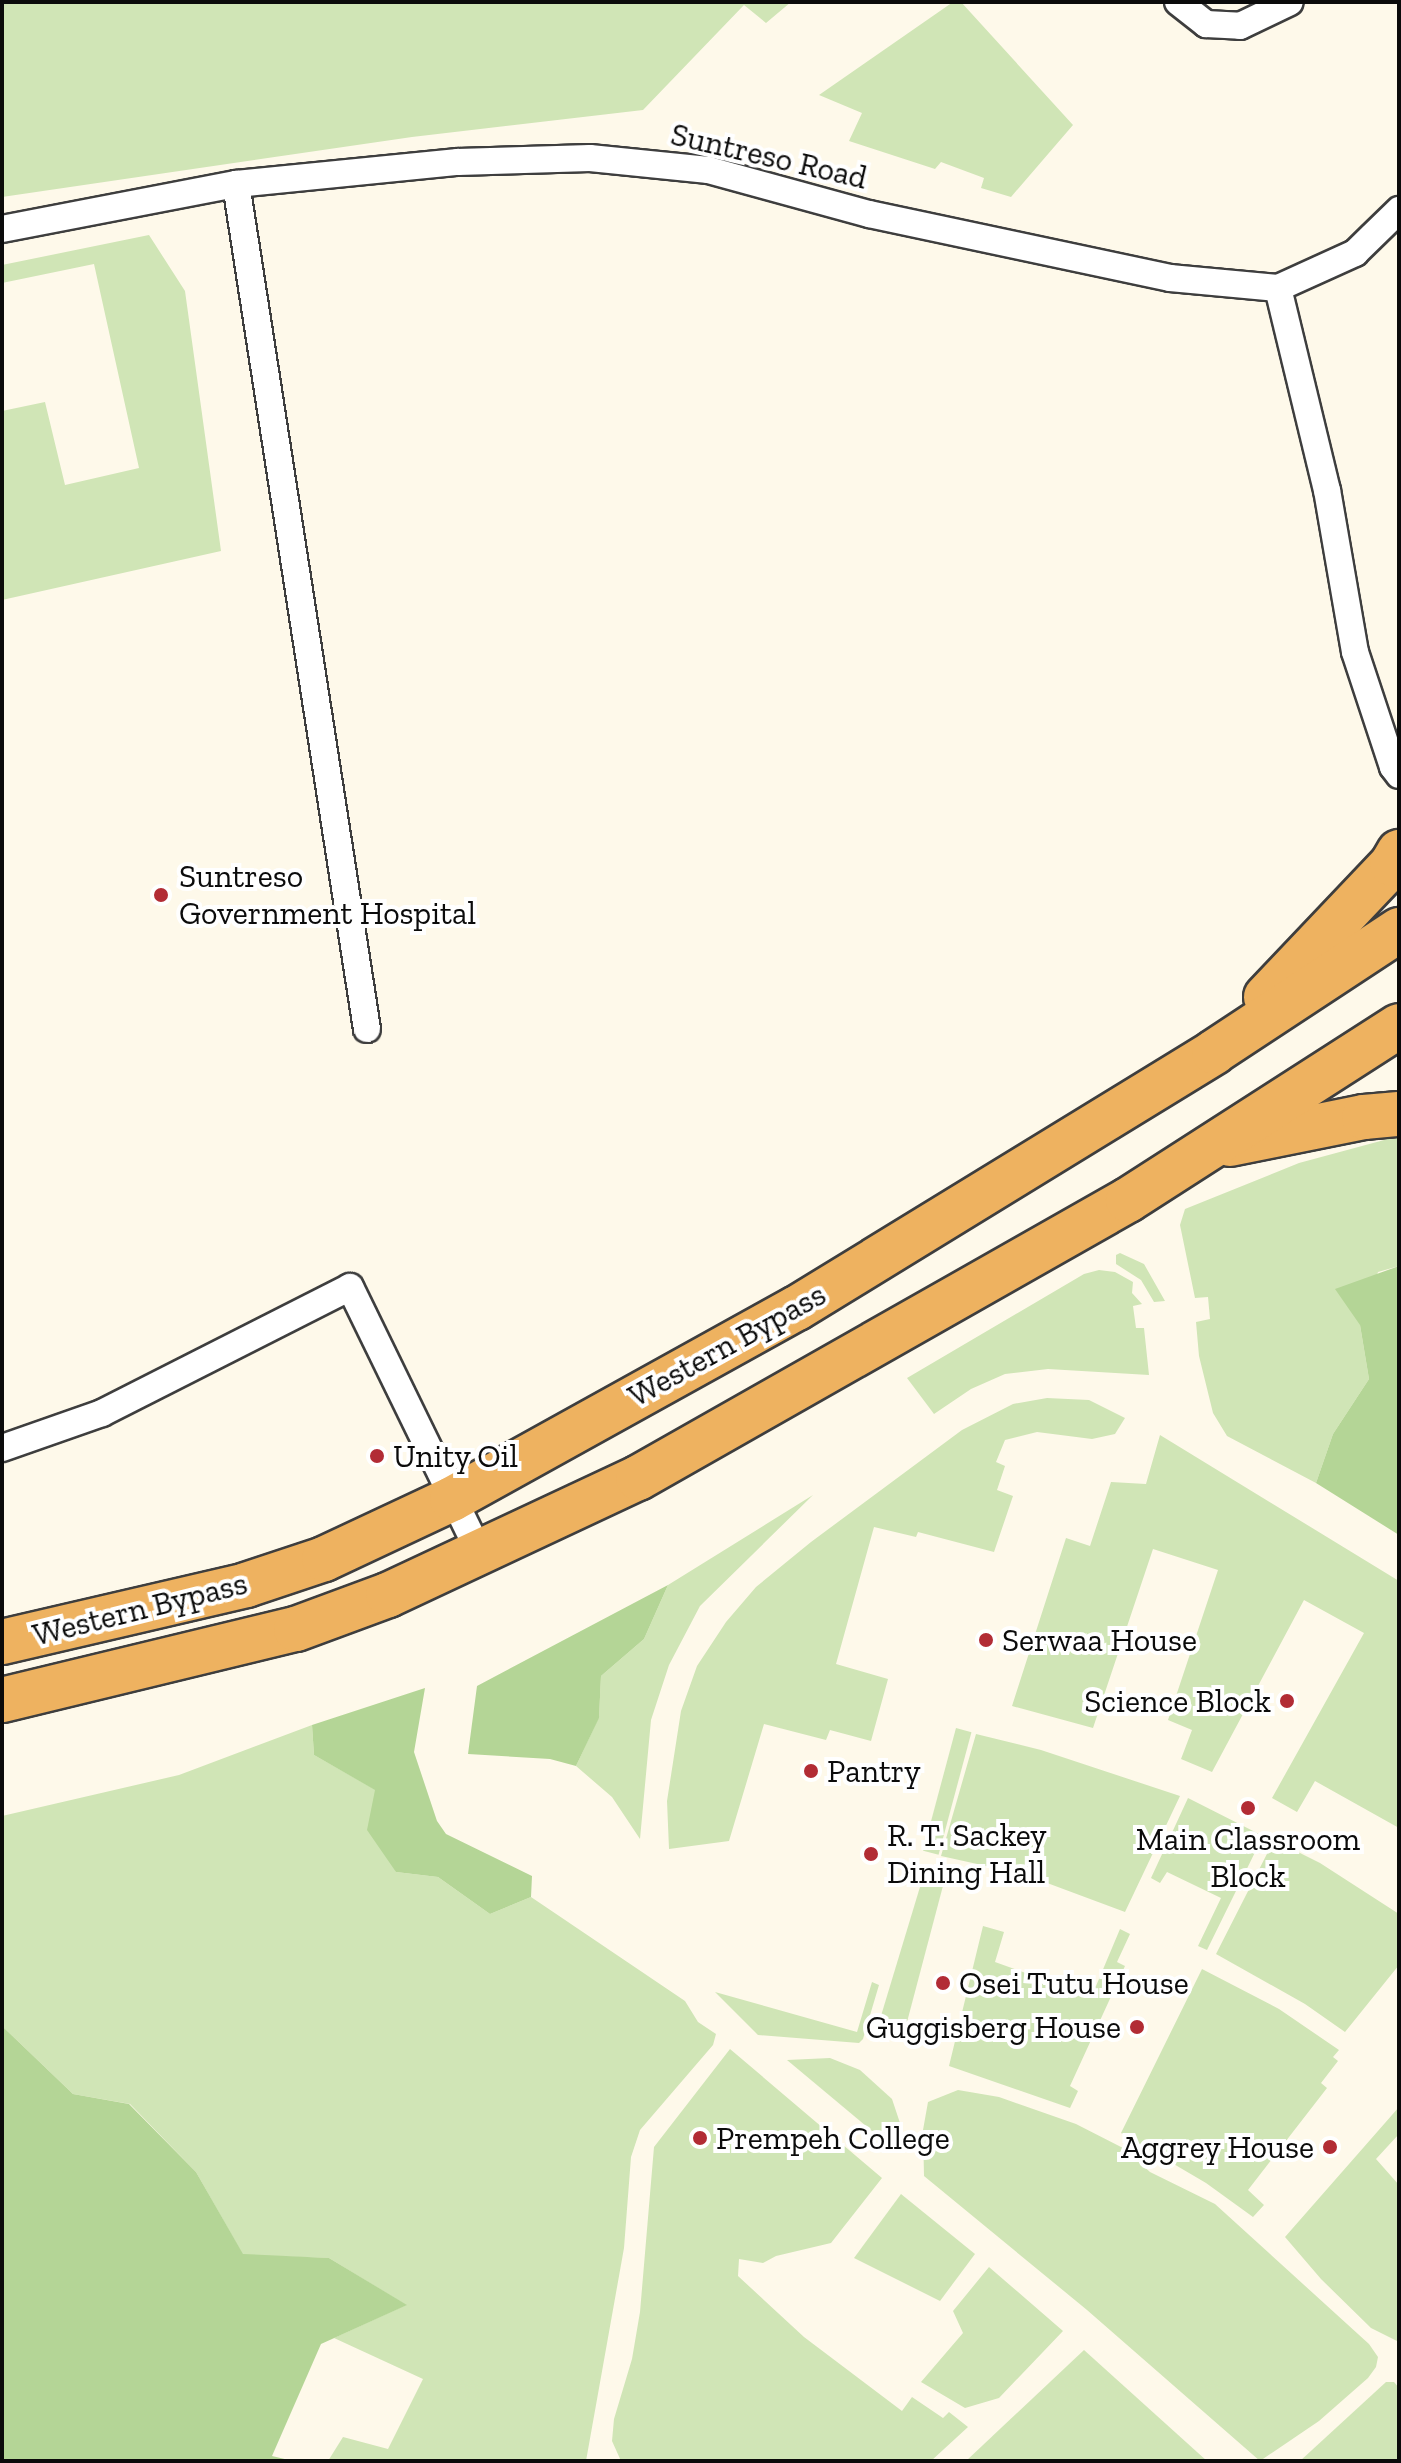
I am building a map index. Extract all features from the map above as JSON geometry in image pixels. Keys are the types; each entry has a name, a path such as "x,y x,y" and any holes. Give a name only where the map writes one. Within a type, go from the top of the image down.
{"highway":[{"path":"1214,1052 1392,864 1399,852"},
{"name":"Western Bypass","path":"2,1642 246,1585 324,1559 452,1499 797,1308 1214,1052 1399,930"},
{"name":"Western Bypass","path":"2,1700 296,1629 388,1595 638,1478 1128,1200 1399,1026"},
{"path":"1204,1149 1364,1117 1399,1114"}],"street":[{"path":"1178,2 1206,24 1240,26 1290,2"},
{"name":"Suntreso Road","path":"2,229 236,184 458,162 590,158 708,170 869,214 1170,278 1278,288 1355,253 1399,210"},
{"path":"236,184 367,1029"},
{"path":"1278,288 1327,490 1355,652 1393,767 1399,775"},
{"path":"2,1448 102,1413 350,1287 479,1552"}],"green space":[{"path":"2,2 791,2 766,23 744,5 643,110 412,137 2,197"},
{"path":"953,2 961,2 1073,125 1011,197 981,188 984,178 941,162 935,169 849,141 862,113 819,95"},
{"path":"149,235 185,291 221,551 2,600 2,411 45,402 65,485 139,468 94,264 2,283 2,265"},
{"path":"1399,1136 1399,1266 1378,1272 1360,1325 1369,1379 1333,1434 1316,1483 1227,1436 1213,1413 1199,1356 1196,1322 1210,1319 1208,1297 1195,1298 1180,1225 1185,1209 1299,1163"},
{"path":"1120,1253 1144,1264 1165,1301 1154,1302 1141,1280 1116,1264 1116,1255"},
{"path":"1399,1266 1399,1535 1316,1483 1333,1434 1369,1379 1360,1325 1335,1289"},
{"path":"1099,1270 1115,1272 1133,1282 1132,1293 1142,1304 1133,1306 1136,1328 1144,1328 1149,1375 1048,1369 1005,1374 971,1389 934,1414 907,1378 1084,1274"},
{"path":"1047,1398 1089,1400 1125,1418 1115,1434 1092,1439 1037,1432 1005,1440 996,1462 1005,1466 997,1490 1013,1496 994,1552 918,1532 916,1537 874,1527 836,1664 888,1679 871,1741 830,1730 826,1740 764,1724 729,1841 669,1849 667,1801 681,1711 697,1666 726,1622 756,1587 811,1542 962,1430 1013,1404"},
{"path":"1160,1435 1399,1581 1399,1828 1315,1781 1297,1812 1272,1798 1364,1633 1304,1600 1212,1772 1181,1759 1192,1730 1168,1720 1218,1570 1153,1549 1093,1728 1012,1706 1066,1538 1090,1546 1111,1482 1146,1484"},
{"path":"813,1495 700,1606 669,1665 651,1720 640,1839 612,1797 576,1766 599,1717 601,1676 644,1639 668,1585"},
{"path":"668,1585 644,1639 601,1676 599,1718 576,1766 550,1759 468,1754 477,1686"},
{"path":"425,1688 414,1752 437,1821 446,1834 532,1876 531,1897 490,1914 438,1877 396,1872 367,1830 375,1790 314,1755 312,1725"},
{"path":"312,1725 314,1755 376,1790 396,1872 438,1877 490,1914 531,1897 685,2001 698,2022 716,2034 713,2045 640,2130 631,2157 624,2248 586,2461 328,2461 343,2437 388,2449 423,2379 334,2338 406,2305 329,2258 243,2255 196,2172 130,2104 73,2094 2,2026 2,1816 179,1775"},
{"path":"956,1728 971,1732 939,1855 923,1851"},
{"path":"976,1734 1041,1750 1180,1796 1125,1912 1023,1874 941,1856"},
{"path":"1188,1798 1263,1836 1207,1950 1198,1946 1221,1898 1167,1872 1160,1883 1151,1878"},
{"path":"1274,1840 1320,1863 1399,1914 1399,1965 1345,2032 1305,2004 1216,1954"},
{"path":"923,1877 944,1882 902,2041 882,2037 877,2029"},
{"path":"983,1926 1004,1932 995,1962 1059,1985 1065,1980 1096,1986 1120,1929 1130,1934 1117,1962 1125,1966 1070,2086 1078,2091 1070,2108 949,2066"},
{"path":"1202,1969 1279,2009 1339,2050 1333,2057 1338,2061 1321,2083 1327,2088 1248,2190 1264,2205 1253,2217 1206,2183 1121,2133"},
{"path":"872,1982 879,1985 863,2039 859,2043 758,2035 715,1992 857,2032"},
{"path":"2,2026 73,2094 129,2104 196,2172 243,2254 329,2258 407,2305 321,2344 272,2456 293,2461 2,2461"},
{"path":"730,2049 882,2178 831,2243 776,2256 763,2263 739,2259 738,2276 804,2337 902,2411 912,2397 943,2418 949,2412 968,2427 931,2461 621,2461 612,2441 614,2419 632,2359 640,2312 654,2147"},
{"path":"830,2058 860,2070 892,2099 900,2123 890,2146 787,2060"},
{"path":"958,2090 999,2097 1076,2124 1123,2148 1150,2172 1215,2204 1369,2344 1378,2357 1376,2367 1368,2378 1319,2421 1260,2461 1087,2310 924,2176 923,2130 928,2102"},
{"path":"1399,2107 1399,2134 1376,2159 1399,2185 1399,2342 1371,2328 1321,2279 1285,2237"},
{"path":"901,2194 975,2254 940,2301 854,2258"},
{"path":"989,2267 1063,2331 999,2398 965,2408 921,2382 963,2333 953,2311"},
{"path":"1084,2350 1207,2461 966,2461"},
{"path":"1386,2382 1394,2382 1399,2388 1399,2461 1300,2461"}],"place":[{"name":"Suntreso Government Hospital","path":"161,895"},
{"name":"Unity Oil","path":"377,1456"},
{"name":"Serwaa House","path":"986,1640"},
{"name":"Science Block","path":"1287,1701"},
{"name":"Pantry","path":"811,1771"},
{"name":"Main Classroom Block","path":"1248,1808"},
{"name":"R. T. Sackey Dining Hall","path":"871,1854"},
{"name":"Osei Tutu House","path":"943,1983"},
{"name":"Guggisberg House","path":"1137,2027"},
{"name":"Prempeh College","path":"700,2138"},
{"name":"Aggrey House","path":"1330,2147"}]}
